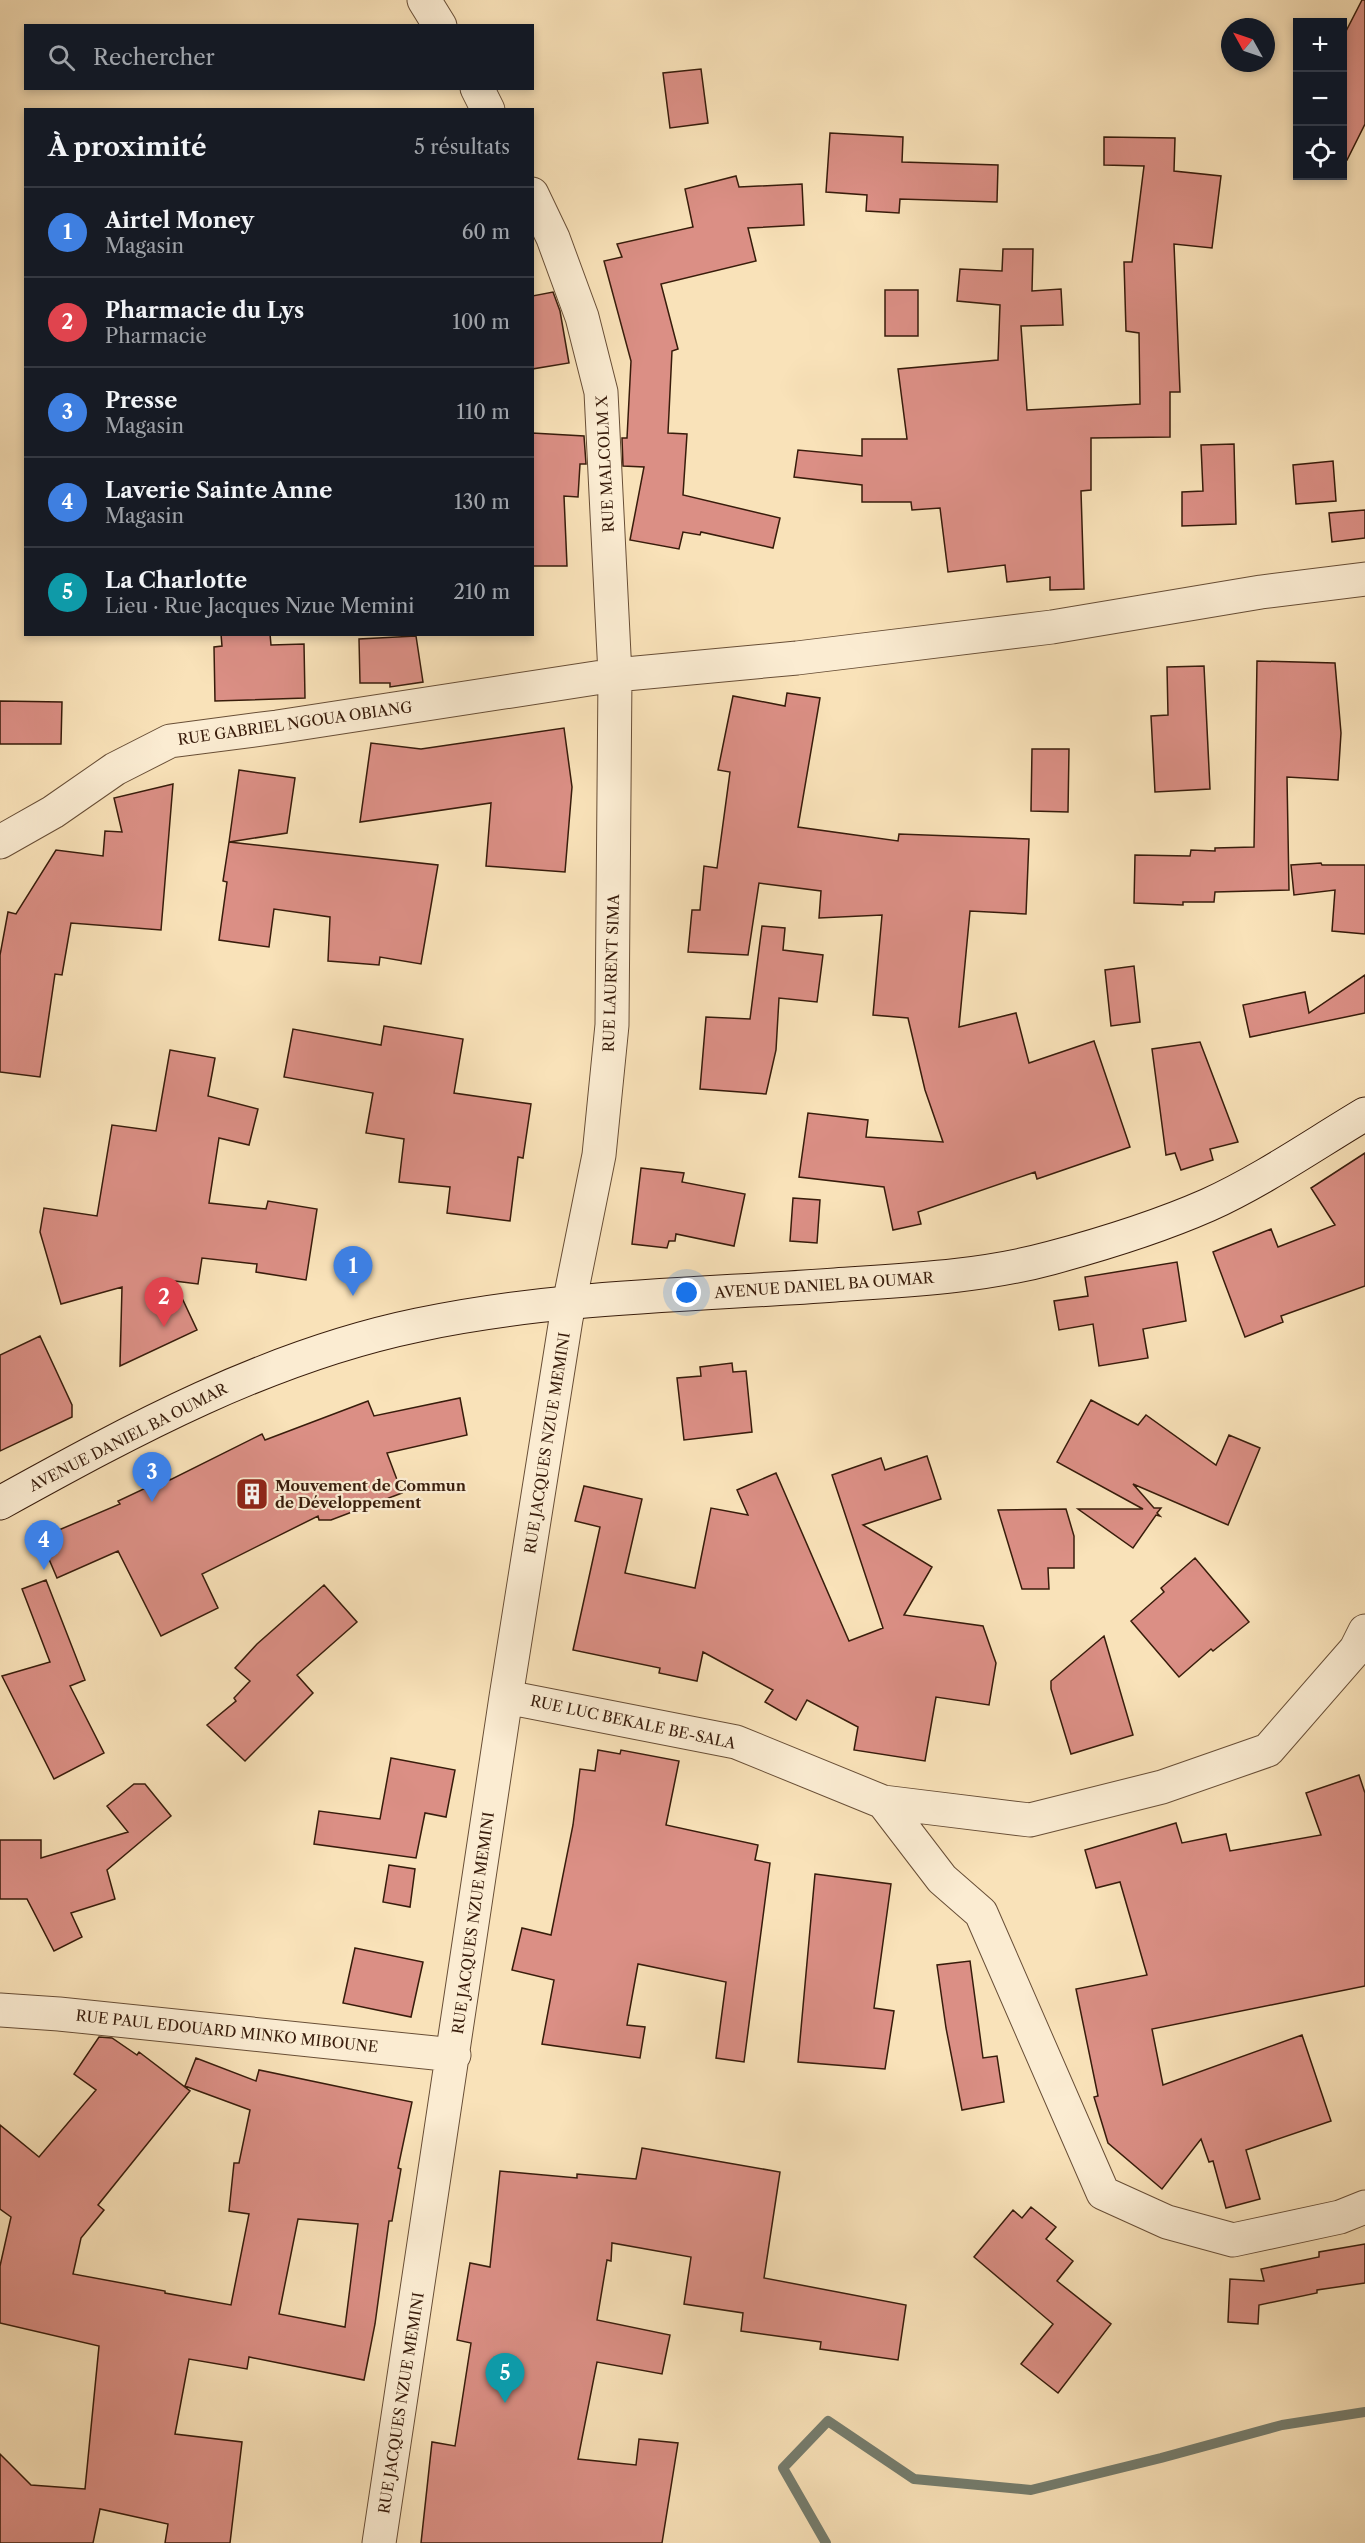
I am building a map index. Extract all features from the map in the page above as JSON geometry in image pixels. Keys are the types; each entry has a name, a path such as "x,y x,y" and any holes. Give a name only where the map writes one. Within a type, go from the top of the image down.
{"street":[{"path":"424,0 439,24"},
{"path":"478,90 487,108"},
{"name":"RUE MALCOLM X","path":"534,198 553,238 582,316 601,392 615,675"},
{"name":"RUE GABRIEL NGOUA OBIANG","path":"0,842 53,812 115,769 170,741 277,727 615,675 797,658 1052,627 1261,592 1365,579"},
{"name":"RUE LAURENT SIMA","path":"570,1303 599,1155 612,1025 615,675"},
{"name":"AVENUE DANIEL BA OUMAR","path":"0,1503 116,1440 202,1397 290,1361 367,1336 472,1315 570,1303 922,1279 1049,1259 1156,1225 1209,1204 1264,1175 1365,1114"},
{"name":"RUE JACQUES NZUE MEMINI","path":"379,2543 506,1697 570,1303"},
{"name":"RUE LUC BEKALE BE-SALA","path":"506,1697 736,1742 883,1802 1030,1820 1162,1787 1268,1750 1356,1649 1365,1631"},
{"path":"883,1802 942,1879 981,1913 1103,2193 1167,2222 1233,2240 1340,2217 1365,2207"},
{"name":"RUE PAUL EDOUARD MINKO MIBOUNE","path":"0,2010 454,2055"}],"building":[{"path":"1362,0 1365,0 1365,124 1347,160 1347,72 1347,29"},
{"path":"701,69 708,123 670,128 663,73"},
{"path":"830,133 903,137 902,162 998,165 997,202 900,199 899,213 866,211 867,195 826,192"},
{"path":"1104,137 1175,138 1174,171 1221,176 1212,248 1174,244 1180,392 1170,392 1170,437 1091,438 1091,490 1081,491 1084,589 1050,590 1050,577 1007,582 1005,565 948,572 940,508 912,510 911,502 862,502 862,485 794,477 798,450 862,456 862,439 907,439 898,369 998,360 1000,305 957,301 960,269 1002,271 1003,249 1033,249 1032,291 1061,289 1063,325 1021,326 1027,410 1140,404 1139,333 1126,331 1124,262 1132,262 1144,166 1104,165"},
{"path":"736,176 739,187 802,184 804,225 748,228 756,261 661,284 678,349 672,351 668,433 687,434 683,495 780,518 773,548 701,532 700,535 683,532 679,549 630,540 644,467 623,466 622,438 627,438 631,361 604,261 622,257 617,244 693,227 685,189"},
{"path":"885,290 918,290 918,336 885,336"},
{"path":"553,292 560,311 569,363 534,369 534,296"},
{"path":"534,433 584,436 586,464 580,464 578,497 564,496 567,566 534,566"},
{"path":"1234,444 1236,524 1182,526 1182,492 1203,491 1201,445"},
{"path":"1333,461 1336,501 1296,504 1293,465"},
{"path":"1365,510 1365,538 1332,542 1329,513"},
{"path":"221,636 270,636 271,645 304,644 305,698 215,701 214,647 222,646"},
{"path":"416,636 423,682 390,687 390,683 360,683 359,639"},
{"path":"1257,661 1335,663 1341,733 1338,780 1287,777 1289,890 1215,892 1214,902 1183,902 1183,905 1134,903 1135,855 1190,856 1191,850 1215,851 1215,848 1254,847"},
{"path":"1204,666 1210,789 1155,792 1151,716 1168,715 1167,667"},
{"path":"787,693 820,698 798,827 898,841 899,834 1029,839 1026,914 970,911 959,1027 1016,1013 1029,1063 1094,1041 1130,1147 1037,1179 1035,1172 918,1212 921,1224 893,1230 884,1187 799,1177 808,1113 868,1120 866,1137 943,1142 925,1090 908,1018 873,1015 882,915 819,918 821,891 759,883 748,955 688,952 692,910 700,910 704,866 717,868 730,772 718,770 733,696 785,706"},
{"path":"0,701 62,702 61,744 0,744"},
{"path":"564,728 572,787 565,872 486,866 491,803 360,822 371,743 421,749"},
{"path":"1032,749 1069,749 1068,812 1031,811"},
{"path":"239,770 295,778 287,833 229,842"},
{"path":"173,784 161,930 71,923 62,975 55,974 40,1077 0,1072 0,955 8,912 16,914 56,850 103,856 105,831 122,832 114,798"},
{"path":"229,842 438,865 421,964 380,957 379,965 328,961 330,917 274,909 269,947 219,940 227,882 223,881"},
{"path":"1321,863 1322,865 1365,865 1365,934 1332,931 1335,890 1294,895 1291,865"},
{"path":"762,926 785,928 783,950 823,955 817,1002 779,998 776,1050 766,1094 700,1089 706,1017 750,1019"},
{"path":"1134,966 1140,1022 1111,1026 1105,970"},
{"path":"1365,975 1365,1013 1250,1037 1243,1005 1305,992 1309,1013"},
{"path":"384,1026 463,1039 454,1093 531,1104 523,1158 518,1157 510,1221 447,1213 450,1187 399,1182 404,1139 366,1133 373,1093 284,1077 293,1029 381,1045"},
{"path":"1200,1042 1238,1142 1210,1149 1213,1160 1181,1170 1175,1153 1166,1155 1152,1049"},
{"path":"170,1050 215,1058 208,1096 258,1109 249,1145 219,1138 209,1203 266,1209 268,1201 317,1209 306,1280 256,1272 257,1264 202,1258 198,1284 174,1281 197,1330 120,1366 122,1287 61,1304 40,1232 44,1208 97,1216 112,1125 156,1131"},
{"path":"1365,1153 1365,1286 1281,1316 1283,1322 1245,1337 1213,1252 1271,1229 1278,1247 1335,1225 1311,1188"},
{"path":"641,1168 684,1173 682,1182 745,1194 734,1246 676,1234 675,1241 669,1241 667,1248 632,1244"},
{"path":"793,1198 820,1200 817,1243 790,1241"},
{"path":"1177,1262 1186,1321 1143,1329 1148,1358 1099,1366 1093,1324 1059,1330 1054,1301 1088,1296 1085,1277"},
{"path":"40,1336 72,1405 72,1417 0,1451 0,1355"},
{"path":"732,1363 733,1372 746,1371 752,1432 684,1440 677,1378 701,1376 700,1367"},
{"path":"460,1398 467,1435 387,1453 402,1493 331,1520 319,1520 318,1516 202,1574 218,1608 161,1636 118,1551 57,1578 40,1538 120,1504 118,1501 169,1477 170,1480 262,1434 265,1440 368,1401 374,1416"},
{"path":"1091,1400 1138,1425 1146,1415 1216,1465 1229,1435 1260,1448 1228,1525 1133,1484 1154,1508 1161,1508 1157,1513 1160,1516 1156,1515 1133,1548 1078,1509 1143,1509 1057,1462"},
{"path":"927,1456 941,1499 863,1525 932,1567 904,1615 983,1626 996,1663 989,1705 936,1697 925,1761 854,1750 858,1727 807,1700 796,1720 765,1702 773,1690 703,1652 697,1681 659,1673 660,1668 573,1650 600,1527 575,1521 584,1486 642,1499 625,1573 695,1588 711,1508 748,1515 737,1490 776,1473 849,1641 883,1628 832,1475 881,1458 885,1470"},
{"path":"1066,1509 1074,1536 1074,1568 1048,1568 1049,1589 1022,1589 998,1510"},
{"path":"1195,1558 1249,1622 1213,1651 1211,1649 1179,1677 1131,1621 1164,1592 1161,1588"},
{"path":"46,1580 85,1680 70,1686 104,1753 54,1779 2,1676 50,1662 22,1589"},
{"path":"324,1585 357,1622 297,1675 313,1693 245,1761 207,1725 236,1701 234,1698 250,1681 235,1668 257,1644"},
{"path":"1104,1636 1133,1735 1071,1754 1051,1689 1051,1681"},
{"path":"598,1750 620,1754 621,1750 679,1761 666,1825 758,1845 755,1860 770,1863 744,2062 716,2058 726,1982 638,1964 627,2025 645,2027 640,2058 542,2044 554,1980 512,1970 522,1928 551,1935 573,1825 580,1769 595,1771"},
{"path":"391,1758 455,1770 446,1817 425,1813 416,1858 314,1844 319,1811 380,1819"},
{"path":"1359,1775 1365,1793 1365,1986 1152,2029 1163,2085 1302,2035 1331,2121 1246,2150 1260,2199 1226,2208 1213,2161 1209,2162 1201,2139 1162,2189 1108,2143 1094,2097 1098,2096 1076,1989 1147,1975 1120,1882 1096,1888 1085,1850 1176,1823 1182,1843 1226,1834 1230,1851 1321,1835 1306,1793"},
{"path":"134,1784 145,1784 171,1816 107,1870 115,1899 71,1913 82,1937 54,1951 27,1899 0,1899 0,1840 41,1840 41,1858 128,1832 107,1806"},
{"path":"389,1865 415,1869 410,1907 383,1902"},
{"path":"815,1874 891,1884 874,2008 894,2011 885,2069 798,2062"},
{"path":"355,1948 423,1962 411,2017 343,2003"},
{"path":"970,1961 983,2058 997,2056 1004,2102 962,2110 946,2028 937,1965"},
{"path":"99,2037 112,2038 137,2055 139,2052 190,2091 98,2205 104,2210 81,2238 73,2274 231,2305 249,2214 229,2211 234,2163 239,2163 250,2110 185,2086 196,2058 256,2081 259,2070 412,2102 398,2168 401,2169 392,2221 389,2221 375,2324 364,2380 249,2357 247,2369 189,2359 175,2434 242,2442 230,2543 165,2543 168,2524 100,2509 93,2543 0,2543 0,2454 31,2485 85,2489 99,2346 0,2323 0,2266 11,2217 0,2209 0,2125 39,2157 96,2090 74,2074","holes":["298,2219 358,2224 345,2327 279,2314"]},
{"path":"642,2148 780,2172 764,2278 906,2305 898,2360 820,2349 821,2342 741,2331 743,2313 684,2304 691,2257 612,2243 611,2261 607,2260 597,2320 670,2335 662,2374 597,2362 578,2459 636,2465 639,2439 678,2443 662,2543 421,2543 432,2442 455,2446 471,2343 457,2340 470,2263 490,2267 500,2171 577,2178 577,2174 636,2179"},
{"path":"1031,2207 1056,2227 1046,2239 1073,2261 1057,2281 1111,2324 1058,2393 1021,2364 1053,2324 974,2257 1013,2210 1022,2218"},
{"path":"1365,2244 1365,2283 1317,2290 1317,2293 1259,2305 1258,2324 1228,2322 1230,2279 1264,2281 1261,2269 1319,2257 1319,2252"}],"waterway":[{"path":"826,2543 783,2468 828,2421 914,2479 1031,2490 1282,2425 1365,2412"}],"place":[{"name":"Airtel Money","path":"353,1296"},
{"name":"Pharmacie du Lys","path":"164,1327"},
{"name":"Mouvement de Commun de Développement","path":"252,1494"},
{"name":"Presse","path":"152,1502"},
{"name":"Laverie Sainte Anne","path":"44,1570"},
{"name":"La Charlotte","path":"505,2403"}]}
